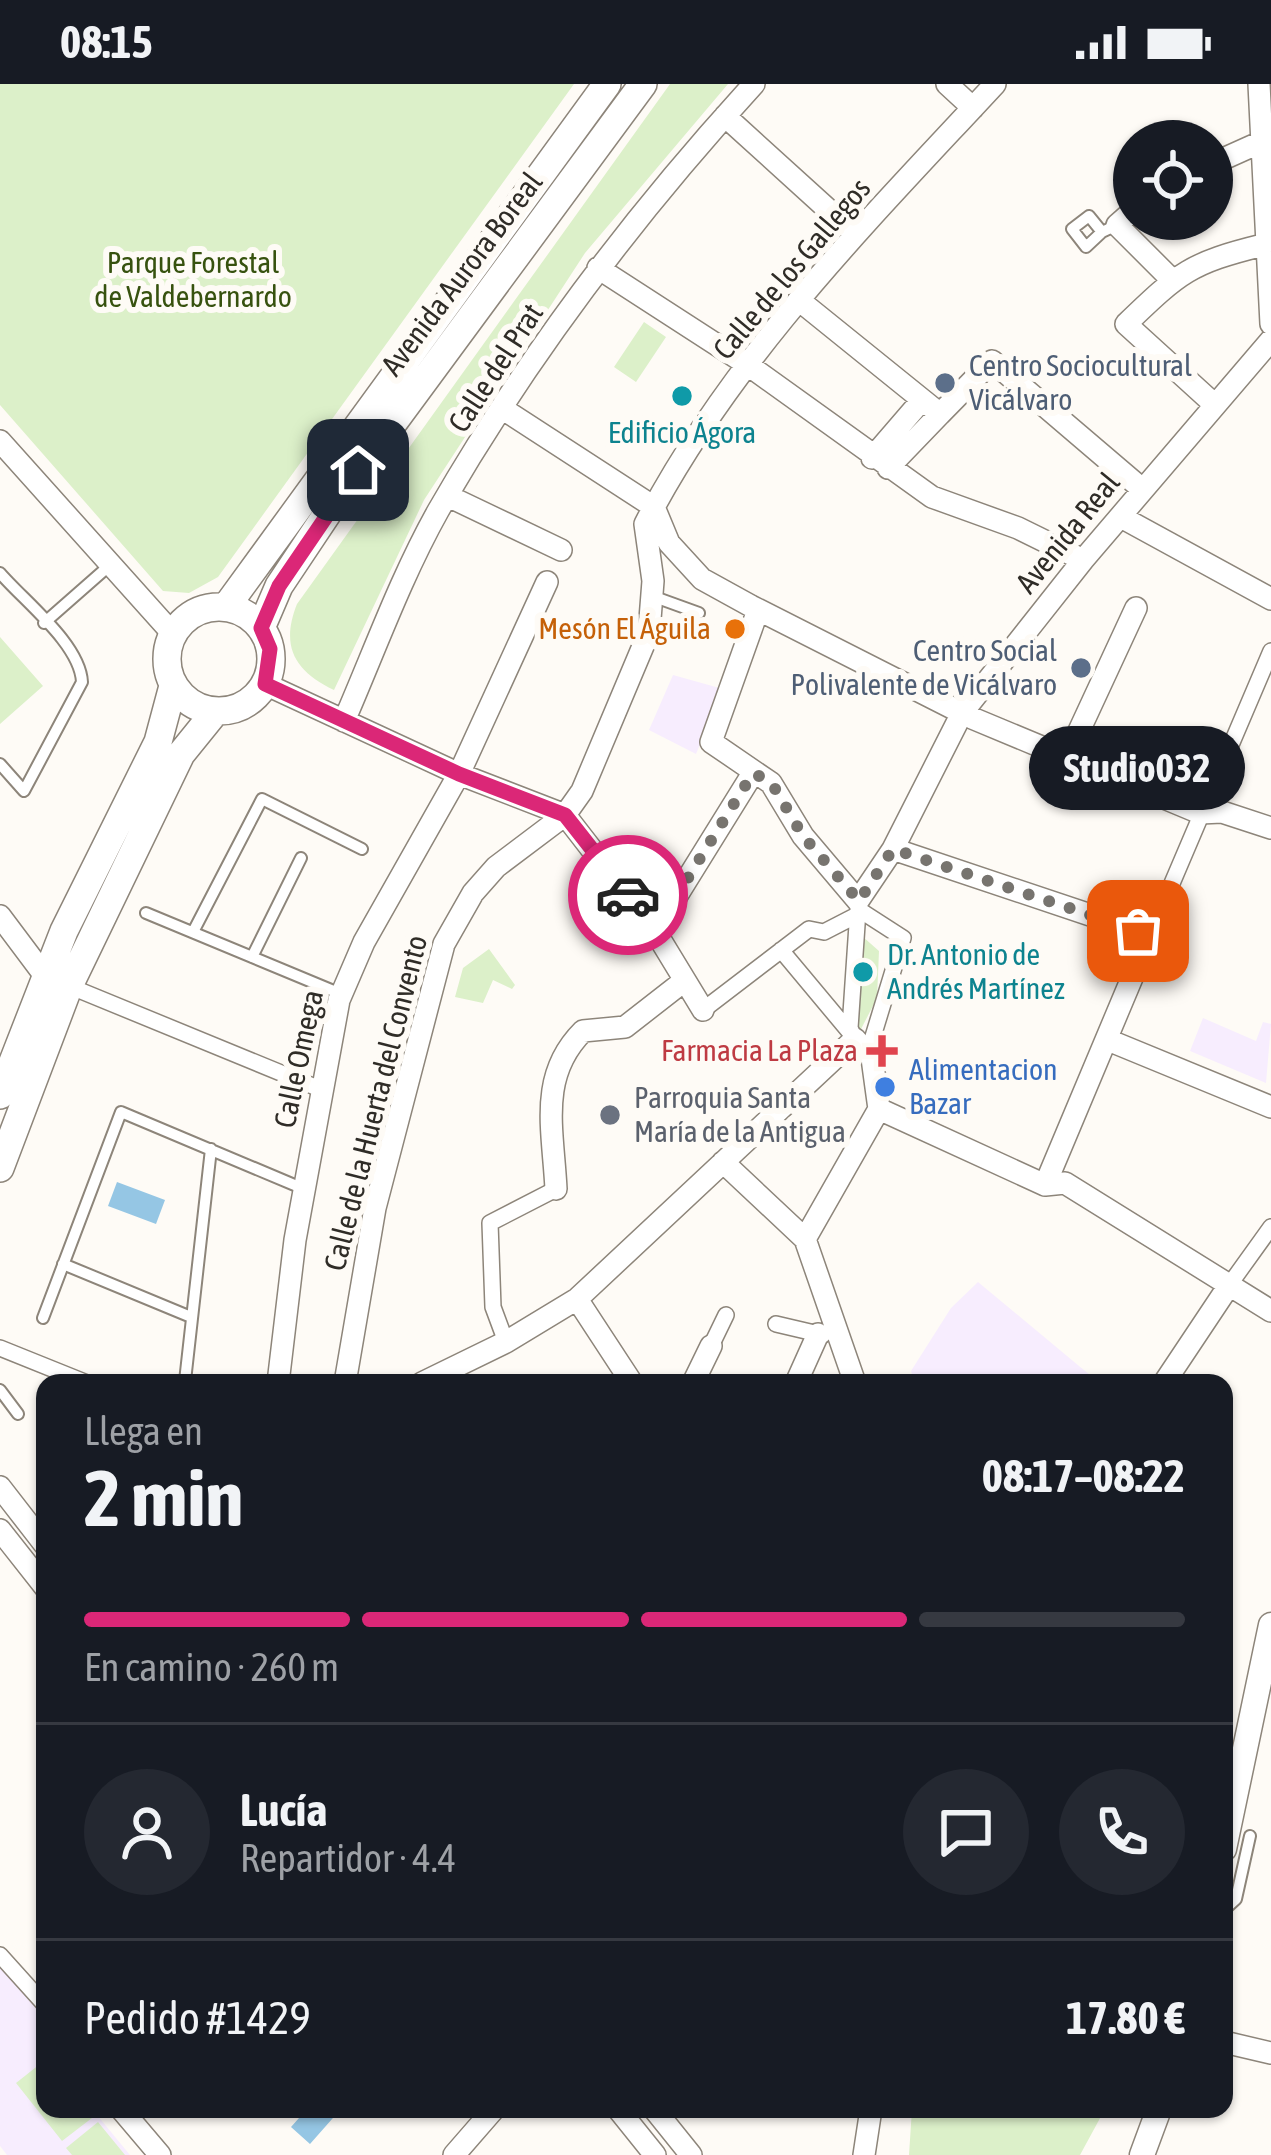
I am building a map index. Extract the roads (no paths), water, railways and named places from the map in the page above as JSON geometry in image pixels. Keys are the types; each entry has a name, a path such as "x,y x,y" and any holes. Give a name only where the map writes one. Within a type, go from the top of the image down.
{"main road":[{"name":"Avenida Aurora Boreal","path":"226,608 607,84"},
{"name":"Avenida Aurora Boreal","path":"261,628 279,586 337,499 643,84"},
{"path":"0,1095 57,981 181,754 215,712 249,702 265,684 270,649 261,628 226,608 201,610 173,634 167,660 173,686 158,742 64,932 57,981 0,1168"},
{"path":"173,686 191,704 215,712"}],"street":[{"name":"Calle del Prat","path":"344,721 448,496 503,409 598,268 754,84"},
{"path":"946,84 973,108"},
{"name":"Calle de los Gallegos","path":"654,507 748,365 855,234 995,84"},
{"path":"1259,84 1263,245 1271,324"},
{"path":"724,116 855,234"},
{"path":"1233,155 1262,142"},
{"path":"1135,240 1171,279"},
{"path":"1215,405 1126,324 1171,279 1201,260 1263,245"},
{"path":"598,268 748,365 932,497 1018,528 1083,560"},
{"path":"800,301 931,407"},
{"name":"Avenida Real","path":"858,908 962,713 1083,560 1271,340"},
{"path":"880,463 931,407 992,361 1142,489"},
{"path":"503,409 654,507 669,543 703,578 758,610 962,713 1066,759 1200,813 1222,812 1271,828"},
{"path":"0,441 173,634"},
{"path":"448,496 561,550"},
{"path":"565,815 582,790 641,660 652,596 644,524 654,507"},
{"path":"1121,517 1271,599"},
{"name":"Calle Omega","path":"279,1374 320,1090 341,994 364,942 459,774 547,582"},
{"path":"1066,759 1136,608"},
{"path":"463,1374 577,1299 723,1162 862,1046 903,938 858,908 803,836 771,782 712,742 758,610"},
{"path":"1045,1185 1271,651"},
{"path":"265,684 459,774 565,815 655,931 703,1010 809,929 824,932 858,908"},
{"path":"655,931 753,773"},
{"path":"510,794 529,817 527,841"},
{"name":"Calle de la Huerta del Convento","path":"347,1374 375,1208 444,944 473,893 527,841 565,815"},
{"path":"893,849 1150,935"},
{"path":"805,1239 879,1109 862,1046 850,1028 858,908"},
{"path":"0,916 57,981 320,1090"},
{"path":"19,937 47,939 64,932"},
{"path":"781,950 862,1046"},
{"path":"506,1342 493,1306 490,1223 556,1189 551,1093 560,1054 583,1030 625,1027 684,980"},
{"path":"1108,1040 1271,1107"},
{"path":"879,1109 1045,1185 1064,1183 1271,1311"},
{"path":"723,1162 805,1239 827,1337 850,1374"},
{"path":"1170,1374 1271,1227"},
{"path":"577,1299 626,1374"},
{"path":"697,1374 726,1315"},
{"path":"776,1324 827,1337"},
{"path":"802,1374 827,1337"},
{"path":"0,1348 65,1374"},
{"path":"0,1487 36,1533"},
{"path":"0,1530 36,1576"},
{"path":"1233,1767 1271,1625"},
{"path":"0,1955 36,1996"},
{"path":"1233,2044 1271,2053"},
{"path":"129,2118 160,2155"},
{"path":"454,2155 486,2118"},
{"path":"625,2118 655,2155"},
{"path":"660,2118 691,2155"},
{"path":"864,2155 870,2118"},
{"path":"1142,2155 1156,2118"}],"lane":[{"path":"44,623 110,565"},
{"path":"0,573 81,667 82,682 23,791 0,764"},
{"path":"652,596 699,614"},
{"path":"193,932 262,800 362,849"},
{"path":"252,957 302,858"},
{"path":"146,913 341,994"},
{"path":"43,1318 121,1112 304,1189"},
{"path":"186,1374 211,1149"},
{"path":"63,1264 191,1317"},
{"path":"0,1390 18,1414"},
{"path":"1233,1902 1250,1836"}],"water":[{"path":"117,1182 165,1200 156,1224 108,1206"},
{"path":"299,2118 333,2118 310,2144 291,2127"}],"place":[{"name":"Centro Sociocultural Vicálvaro","path":"945,383"},
{"name":"Edificio Ágora","path":"682,396"},
{"name":"Mesón El Águila","path":"735,629"},
{"name":"Centro Social Polivalente de Vicálvaro","path":"1081,668"},
{"name":"Studio032","path":"1138,931"},
{"name":"Dr. Antonio de Andrés Martínez","path":"863,972"},
{"name":"Farmacia La Plaza","path":"882,1051"},
{"name":"Alimentacion Bazar","path":"885,1087"},
{"name":"Parroquia Santa María de la Antigua","path":"610,1115"}],"park label":[{"name":"Parque Forestal de Valdebernardo","path":"193,280"}]}
